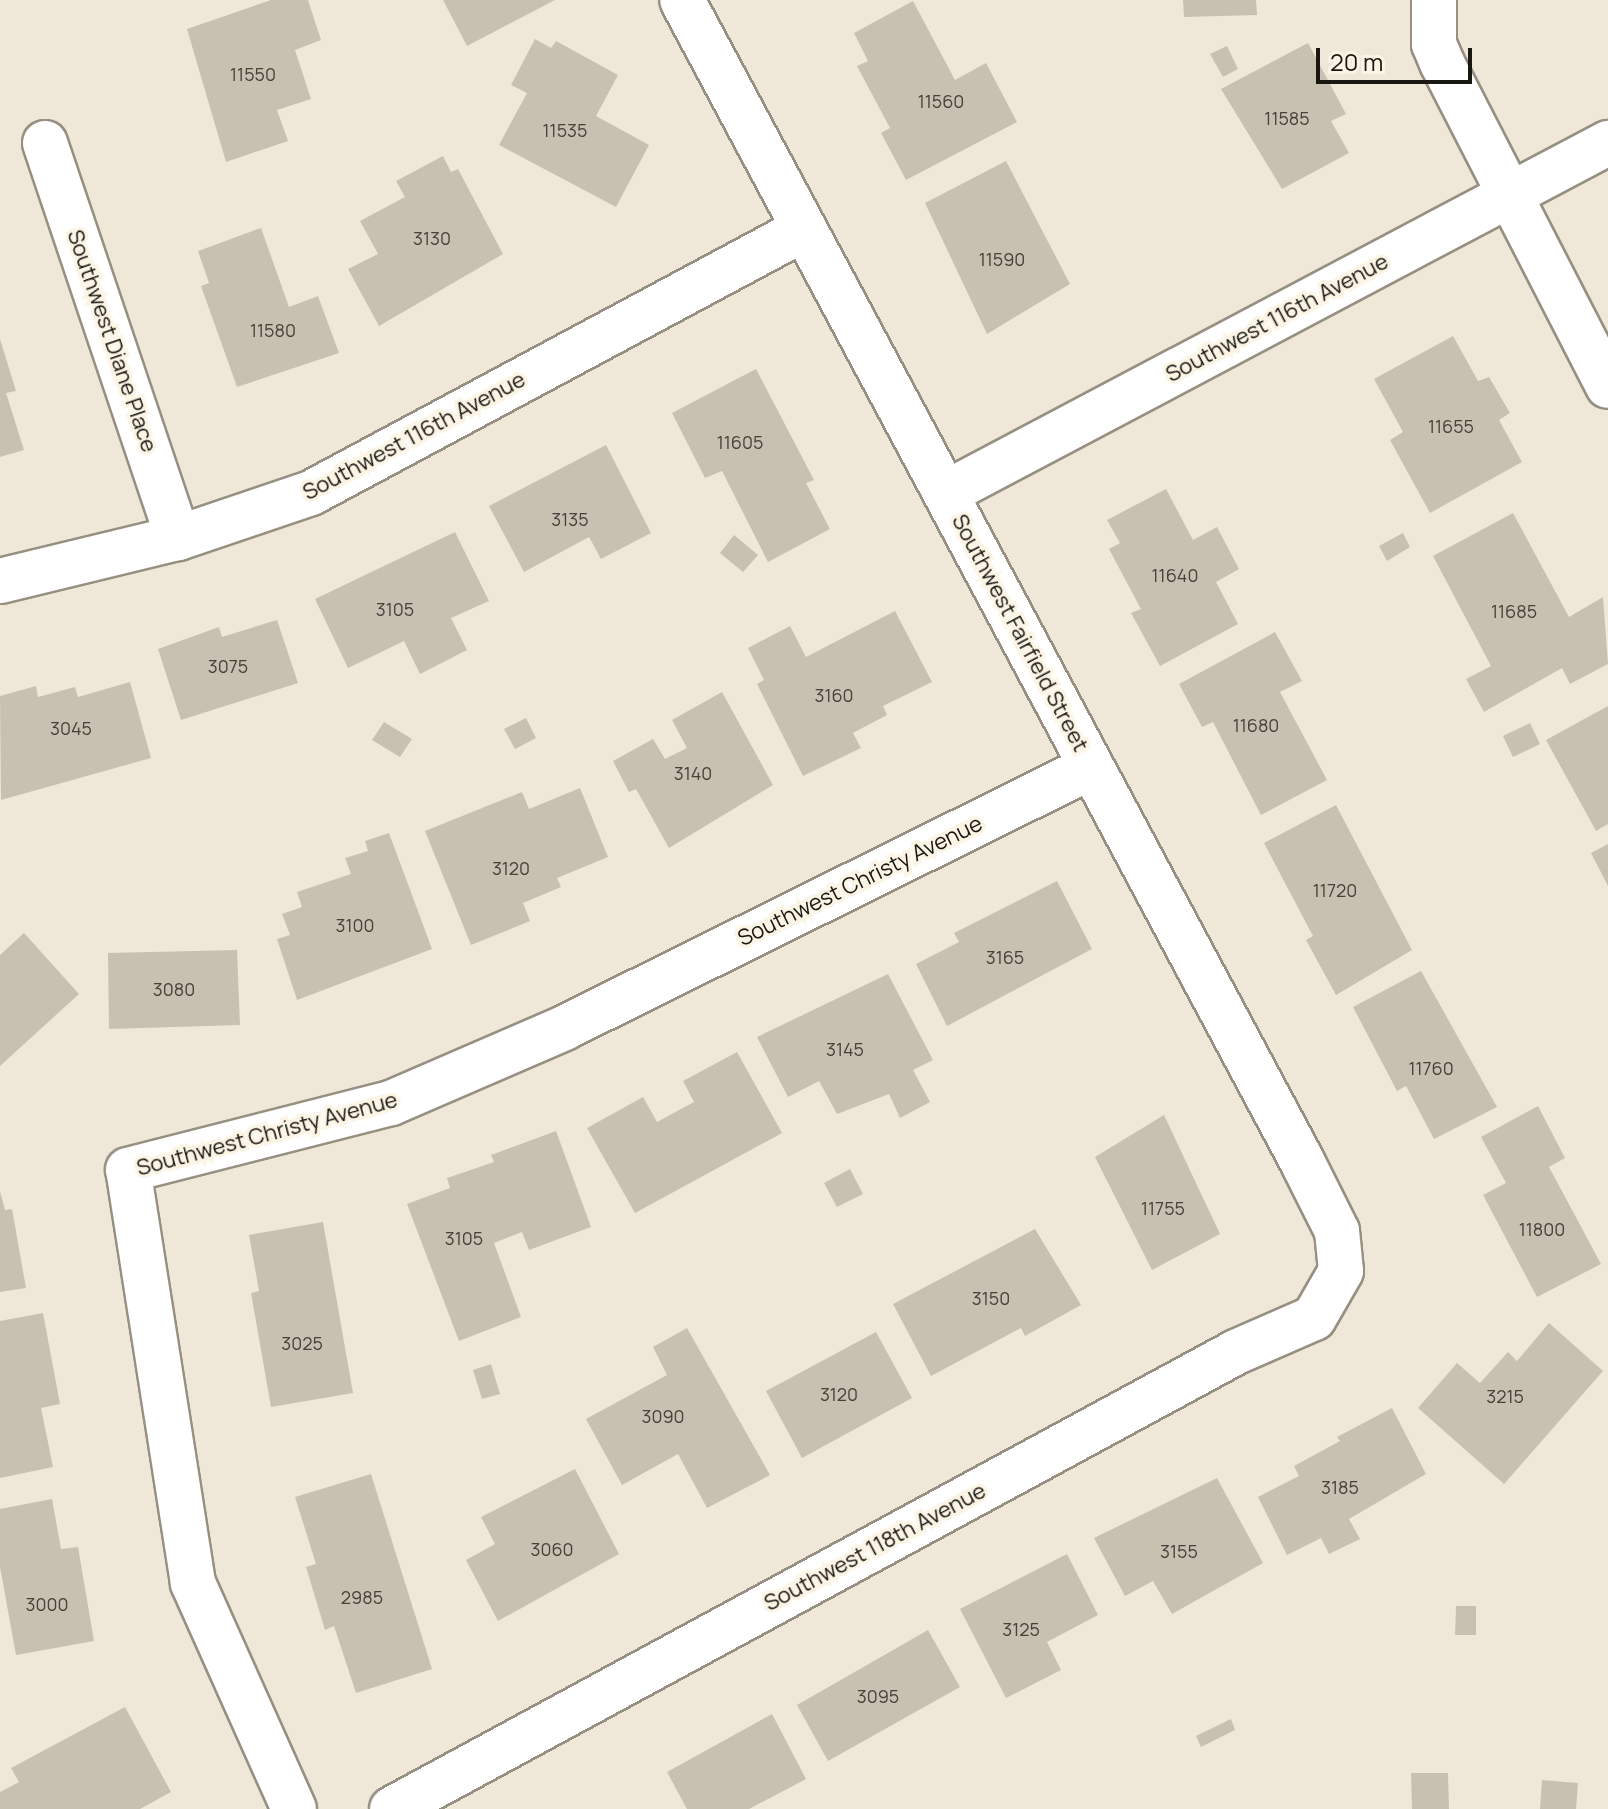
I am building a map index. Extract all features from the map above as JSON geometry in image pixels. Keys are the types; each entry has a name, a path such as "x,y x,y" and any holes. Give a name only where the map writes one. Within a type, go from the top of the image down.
{"street":[{"name":"Southwest Fairfield Street","path":"682,0 1337,1231 1341,1271"},
{"path":"1434,0 1434,44 1507,196 1608,386"},
{"name":"Southwest Diane Place","path":"45,143 178,538"},
{"name":"Southwest 116th Avenue","path":"946,493 1608,143"},
{"name":"Southwest 116th Avenue","path":"0,581 178,538 311,493 804,229"},
{"name":"Southwest Christy Avenue","path":"294,1809 193,1583 128,1170 391,1103 564,1028 1091,767"},
{"name":"Southwest 118th Avenue","path":"392,1809 1236,1352 1289,1332 1328,1301 1341,1271"}],"building":[{"path":"271,0 308,0 321,40 295,50 311,99 277,110 288,141 226,162 187,29"},
{"path":"443,0 555,0 467,46"},
{"path":"1183,0 1256,0 1257,15 1184,17"},
{"path":"913,1 955,80 986,63 1017,122 906,180 881,133 890,128 857,66 868,61 854,33"},
{"path":"535,39 551,48 556,41 618,75 596,116 649,145 616,207 499,145 527,93 511,85"},
{"path":"1308,43 1346,114 1331,121 1349,153 1282,189 1221,89"},
{"path":"1227,46 1238,69 1223,77 1210,54"},
{"path":"443,156 451,172 458,169 503,254 379,326 348,269 378,254 360,221 405,197 396,181"},
{"path":"1006,161 1070,284 987,334 925,203"},
{"path":"261,228 289,307 318,296 339,353 237,387 201,286 209,283 198,251"},
{"path":"1453,336 1478,381 1489,377 1510,413 1499,420 1522,462 1430,513 1390,440 1403,432 1374,379"},
{"path":"0,339 16,391 6,393 24,450 0,457"},
{"path":"756,369 814,480 806,483 830,529 768,562 722,471 705,478 672,413"},
{"path":"606,445 651,533 601,559 589,537 524,572 489,506"},
{"path":"1166,489 1193,540 1217,527 1239,569 1216,582 1238,624 1160,666 1131,613 1141,609 1109,549 1120,543 1107,520"},
{"path":"1513,513 1569,617 1603,597 1608,664 1570,684 1562,668 1484,712 1466,679 1491,666 1433,556"},
{"path":"455,532 489,601 451,618 467,650 420,674 404,641 348,668 315,599"},
{"path":"1403,533 1410,547 1387,561 1379,546"},
{"path":"734,535 758,555 743,572 720,553"},
{"path":"895,611 932,682 883,706 887,715 853,733 861,748 803,776 757,684 764,680 748,648 790,626 806,657"},
{"path":"277,620 298,683 181,720 158,649 219,627 222,637"},
{"path":"1275,632 1302,681 1280,692 1327,780 1261,815 1213,722 1202,727 1179,684"},
{"path":"130,682 151,758 1,800 0,696 36,686 38,697 75,687 78,697"},
{"path":"722,692 773,785 669,848 636,789 629,792 613,761 653,739 665,759 687,748 672,720"},
{"path":"1608,706 1608,824 1596,831 1546,740"},
{"path":"526,718 536,738 515,749 504,729"},
{"path":"384,722 412,739 400,757 372,740"},
{"path":"1530,723 1540,744 1513,757 1503,736"},
{"path":"580,788 608,857 557,878 561,887 523,903 530,921 471,945 425,831 522,792 529,809"},
{"path":"1336,805 1412,950 1336,995 1306,940 1313,936 1264,843"},
{"path":"389,833 432,949 297,1000 277,939 290,935 282,914 302,907 297,892 351,874 345,858 368,851 365,841"},
{"path":"1608,844 1608,886 1591,853"},
{"path":"1057,881 1092,949 947,1026 916,964 959,942 954,933"},
{"path":"24,933 79,994 0,1066 0,955"},
{"path":"237,950 240,1025 109,1029 108,953"},
{"path":"1421,971 1497,1107 1434,1139 1406,1086 1397,1091 1353,1007"},
{"path":"888,974 933,1060 913,1070 930,1102 900,1118 889,1094 837,1114 819,1081 788,1097 757,1037"},
{"path":"737,1052 782,1133 635,1213 587,1128 643,1097 657,1122 694,1102 683,1081"},
{"path":"1538,1106 1565,1158 1549,1167 1601,1264 1537,1297 1483,1195 1506,1183 1481,1137"},
{"path":"1164,1115 1220,1234 1152,1270 1095,1157"},
{"path":"556,1131 591,1227 529,1250 522,1232 494,1243 521,1317 459,1341 407,1204 450,1188 447,1178 494,1162 491,1155"},
{"path":"850,1169 863,1194 837,1207 824,1183"},
{"path":"0,1191 5,1210 12,1209 26,1288 0,1292"},
{"path":"323,1222 353,1393 271,1407 251,1293 259,1291 249,1235"},
{"path":"1035,1229 1081,1305 1025,1336 1021,1328 931,1376 893,1304"},
{"path":"43,1313 60,1404 41,1408 53,1467 0,1478 0,1321"},
{"path":"1549,1323 1603,1371 1504,1484 1418,1408 1457,1363 1480,1383 1508,1352 1517,1361"},
{"path":"687,1328 770,1475 707,1508 678,1454 622,1485 586,1419 667,1375 653,1347"},
{"path":"876,1332 912,1398 802,1458 766,1391"},
{"path":"491,1364 500,1394 482,1399 473,1370"},
{"path":"1392,1408 1426,1474 1349,1519 1360,1539 1329,1554 1321,1538 1287,1555 1258,1497 1299,1476 1294,1466 1340,1441 1337,1437"},
{"path":"575,1469 619,1554 498,1621 466,1560 495,1544 481,1517"},
{"path":"371,1474 432,1669 356,1693 334,1626 325,1630 306,1567 316,1564 295,1497"},
{"path":"1217,1478 1263,1563 1172,1614 1153,1581 1125,1596 1094,1538"},
{"path":"52,1499 61,1549 78,1547 94,1641 16,1655 0,1567 0,1509"},
{"path":"1067,1554 1098,1615 1047,1642 1061,1670 1006,1698 960,1609"},
{"path":"1456,1606 1476,1606 1476,1635 1455,1635"},
{"path":"928,1630 960,1687 828,1761 797,1705"},
{"path":"125,1707 171,1792 140,1809 0,1809 0,1792 19,1782 11,1768"},
{"path":"772,1714 806,1779 749,1809 687,1809 667,1772"},
{"path":"1231,1719 1235,1730 1201,1747 1196,1736"},
{"path":"1411,1773 1448,1773 1449,1809 1412,1809"},
{"path":"1542,1780 1578,1783 1576,1809 1540,1809"}]}
